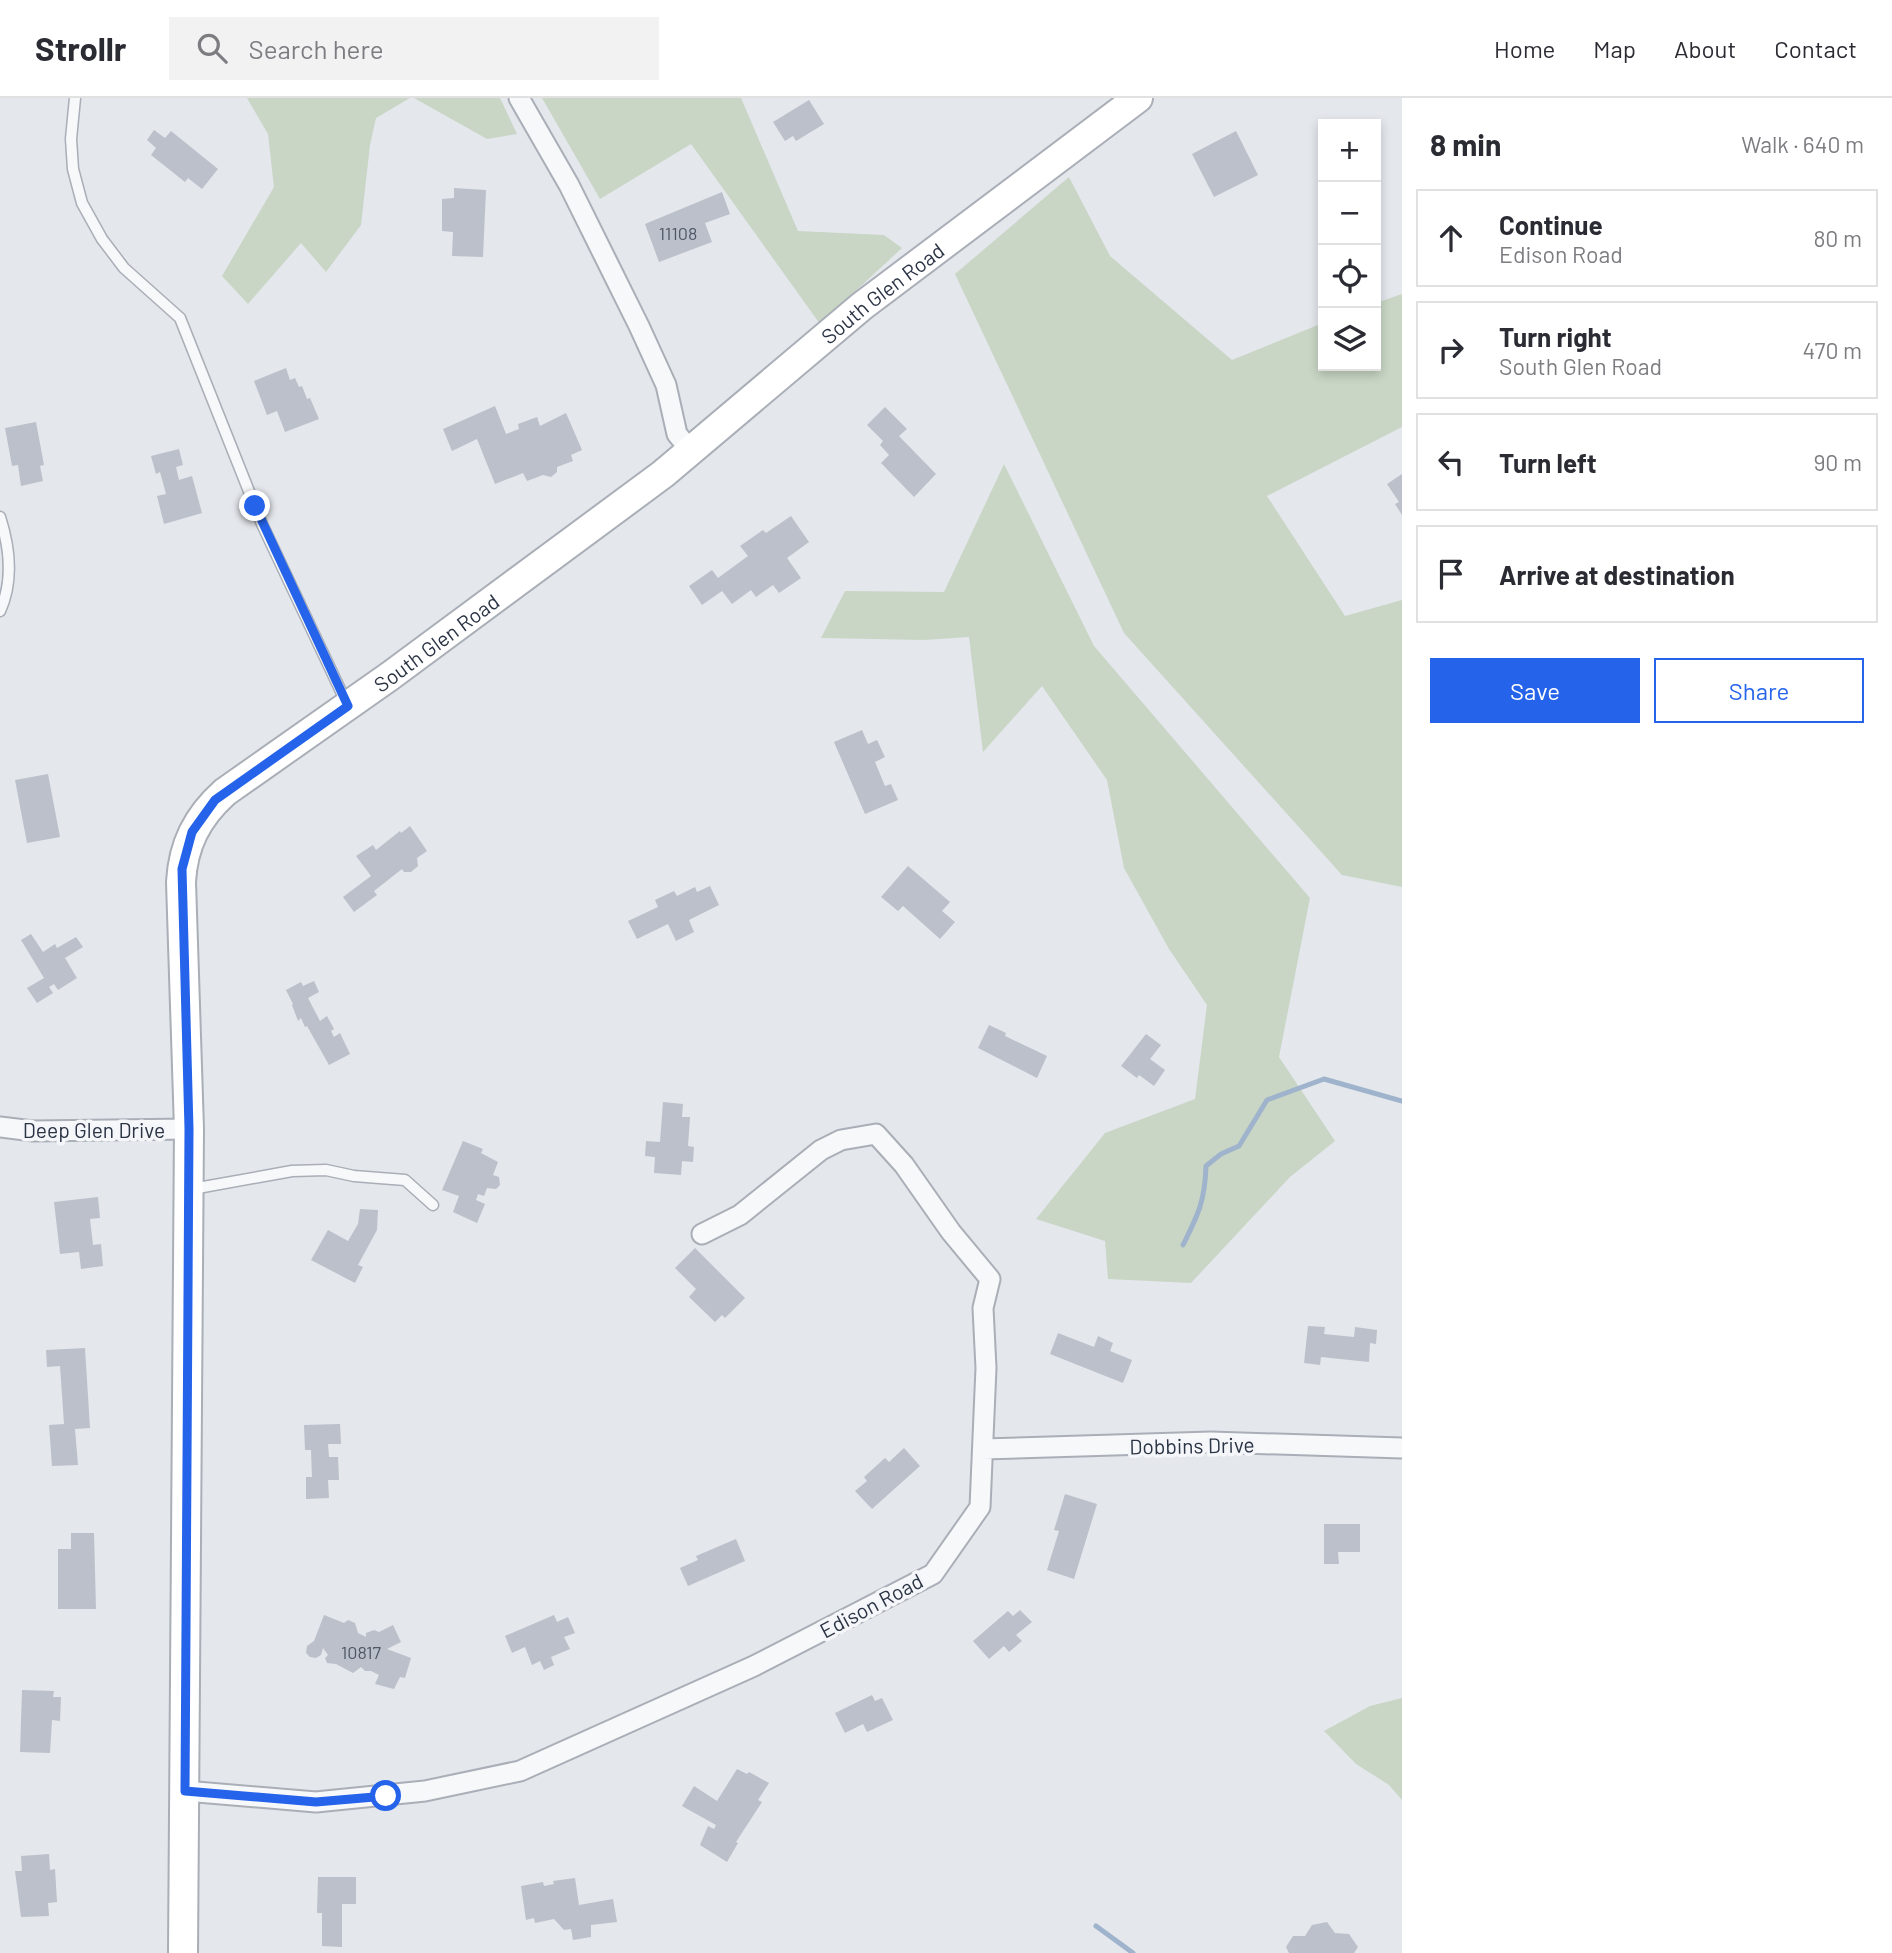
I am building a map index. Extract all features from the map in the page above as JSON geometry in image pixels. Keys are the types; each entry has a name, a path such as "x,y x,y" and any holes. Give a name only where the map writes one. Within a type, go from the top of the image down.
{"main road":[{"name":"South Glen Road","path":"183,1953 189,1129 181,882 188,844 199,820 225,792 348,706 663,474 862,306 1138,98"}],"street":[{"path":"519,98 569,185 639,326 666,385 677,434 691,451"},
{"name":"Deep Glen Drive","path":"0,1127 33,1131 189,1129"},
{"name":"Edison Road","path":"185,1791 316,1802 425,1791 520,1771 754,1666 933,1573 980,1507 986,1368 983,1308 990,1279 951,1232 904,1165 876,1134 841,1140 821,1150 740,1215 702,1234"},
{"name":"Dobbins Drive","path":"983,1449 1211,1442 1402,1448"}],"lane":[{"path":"75,98 71,139 74,169 82,203 102,239 124,268 180,318 262,524 348,706"},
{"path":"0,517 9,543 10,575 0,611"},
{"path":"188,1190 292,1171 326,1170 405,1180 433,1205"}],"green space":[{"path":"247,98 410,98 376,118 370,145 361,225 326,272 301,243 248,304 222,276 274,187 268,134"},
{"path":"414,98 500,98 517,134 487,139"},
{"path":"542,98 741,98 798,231 884,235 902,248 820,324 691,144 600,199"},
{"path":"1069,177 1110,256 1232,360 1318,325 1318,371 1381,371 1381,301 1402,294 1402,427 1267,496 1345,616 1402,600 1402,887 1342,875 1124,633 955,274"},
{"path":"1004,464 1094,646 1310,898 1279,1057 1335,1141 1290,1177 1191,1283 1108,1279 1105,1241 1036,1219 1105,1133 1195,1099 1207,1005 1169,949 1124,868 1107,780 1042,686 983,752 969,637 924,640 821,638 845,591 944,592"},
{"path":"1402,1698 1402,1800 1389,1785 1356,1764 1324,1731 1370,1706"}],"building":[{"path":"809,100 824,124 796,141 793,136 785,141 773,122"},
{"path":"154,130 165,138 171,131 218,169 202,189 188,178 185,182 151,155 156,148 147,140"},
{"path":"1236,131 1258,175 1214,197 1192,154"},
{"path":"454,188 486,190 483,257 452,256 453,232 442,231 442,199 454,198"},
{"path":"722,192 730,214 705,223 712,242 659,262 645,224"},
{"path":"286,368 290,380 295,378 299,387 302,386 307,399 310,398 319,419 285,432 277,411 267,415 254,381"},
{"path":"495,406 506,434 519,429 518,424 537,417 540,426 566,413 582,450 571,455 573,461 557,467 557,472 551,477 543,475 527,481 523,473 495,484 477,439 452,451 443,429"},
{"path":"885,407 907,429 899,436 936,474 914,497 881,463 889,455 880,445 883,441 867,425"},
{"path":"36,422 44,465 40,466 43,481 21,486 18,465 12,466 5,428"},
{"path":"179,449 183,465 176,467 179,480 192,476 202,513 164,524 157,496 166,494 160,472 156,474 151,456"},
{"path":"1402,474 1402,515 1395,504 1399,502 1387,484"},
{"path":"791,516 809,542 787,558 801,578 779,593 773,585 756,597 751,590 732,604 722,591 702,605 689,586 712,570 718,578 748,556 740,546 763,530 766,533"},
{"path":"862,730 868,744 877,740 885,757 875,762 885,786 891,784 898,800 865,814 834,742"},
{"path":"48,774 60,837 27,843 15,780"},
{"path":"410,826 427,851 417,858 418,866 411,872 404,872 402,869 374,891 377,895 354,912 343,897 371,876 356,856 373,845 376,850"},
{"path":"908,866 950,902 942,911 955,922 940,939 903,906 898,911 881,897"},
{"path":"710,886 719,905 689,920 694,932 676,941 668,924 637,939 628,921 658,907 655,900 674,891 677,896 695,887 697,892"},
{"path":"31,934 43,952 55,944 57,948 76,937 83,947 65,958 77,978 58,990 54,984 49,987 53,993 37,1003 27,988 44,978 21,940"},
{"path":"314,981 319,992 308,998 320,1021 327,1016 334,1029 331,1031 334,1037 340,1033 350,1054 329,1065 307,1026 305,1027 301,1018 298,1021 286,990 301,982 303,986"},
{"path":"989,1025 1006,1033 1005,1036 1047,1056 1037,1078 978,1048"},
{"path":"1146,1034 1161,1045 1150,1059 1165,1070 1154,1086 1121,1066"},
{"path":"663,1102 683,1104 682,1117 690,1117 688,1146 694,1147 693,1162 682,1161 681,1175 654,1173 655,1157 645,1156 646,1141 660,1142"},
{"path":"463,1141 483,1149 481,1153 498,1162 493,1175 499,1177 500,1185 496,1189 487,1188 484,1196 478,1194 476,1200 485,1204 477,1223 453,1212 459,1196 442,1190"},
{"path":"98,1197 100,1218 90,1219 93,1245 101,1244 103,1266 81,1269 79,1252 60,1254 54,1202"},
{"path":"360,1209 378,1210 377,1230 358,1265 363,1267 355,1283 311,1260 328,1230 348,1241 358,1224"},
{"path":"695,1248 745,1298 725,1318 722,1315 715,1322 689,1297 696,1289 675,1268"},
{"path":"1308,1326 1325,1327 1324,1334 1354,1337 1355,1327 1377,1330 1376,1344 1370,1343 1369,1362 1321,1357 1320,1365 1304,1363"},
{"path":"1058,1333 1094,1347 1098,1336 1113,1343 1110,1351 1132,1360 1123,1383 1050,1354"},
{"path":"85,1348 90,1428 75,1429 78,1465 52,1466 49,1425 64,1424 60,1366 47,1367 46,1350"},
{"path":"340,1424 341,1444 328,1444 329,1457 338,1457 339,1480 328,1480 329,1498 306,1499 306,1477 312,1477 311,1450 305,1450 304,1425"},
{"path":"904,1448 920,1466 872,1509 855,1491 867,1481 864,1477 885,1458 889,1462"},
{"path":"1065,1494 1097,1504 1074,1579 1047,1570 1059,1531 1054,1530"},
{"path":"1324,1524 1360,1524 1360,1552 1338,1552 1339,1564 1324,1564"},
{"path":"71,1533 94,1533 96,1609 58,1609 58,1549 71,1549"},
{"path":"736,1539 745,1561 688,1586 680,1568 698,1560 696,1556"},
{"path":"1020,1610 1032,1622 1016,1635 1022,1641 1009,1652 1004,1646 989,1659 973,1641 1008,1611 1013,1616"},
{"path":"324,1615 344,1623 348,1620 355,1623 358,1633 366,1637 366,1633 374,1630 379,1632 393,1625 401,1642 387,1649 411,1658 405,1678 400,1677 394,1689 375,1684 379,1675 361,1667 353,1673 336,1664 327,1663 325,1658 328,1655 323,1648 321,1655 310,1657 306,1653 307,1646 314,1641"},
{"path":"554,1615 557,1622 568,1617 575,1633 564,1637 570,1649 551,1657 554,1665 544,1670 540,1661 532,1665 525,1647 512,1653 505,1636"},
{"path":"22,1690 54,1691 53,1697 61,1697 60,1721 52,1720 50,1753 20,1752"},
{"path":"872,1695 875,1701 882,1698 893,1720 867,1732 863,1724 845,1733 835,1713"},
{"path":"737,1769 769,1783 758,1800 762,1802 736,1842 738,1843 727,1862 700,1845 708,1826 714,1829 716,1825 682,1806 694,1786 717,1801"},
{"path":"49,1854 50,1870 55,1869 57,1902 48,1903 49,1916 21,1917 15,1871 22,1871 21,1856"},
{"path":"318,1877 356,1877 356,1904 342,1904 342,1947 322,1946 322,1913 317,1913"},
{"path":"575,1878 579,1905 613,1899 617,1922 591,1925 591,1937 573,1940 571,1929 564,1930 554,1919 535,1923 534,1918 526,1920 521,1886 543,1882 544,1886 554,1884 553,1881"},
{"path":"1327,1922 1335,1933 1349,1934 1358,1947 1354,1953 1289,1953 1286,1947 1293,1936 1305,1936 1312,1925"}],"waterway":[{"path":"1183,1245 1200,1207 1206,1166 1221,1154 1239,1146 1267,1100 1324,1079 1402,1101"},
{"path":"1096,1926 1133,1953"}],"route":[{"path":"255,506 348,706 215,800 192,832 182,869 189,1129 185,1791 316,1802 386,1796"}]}
